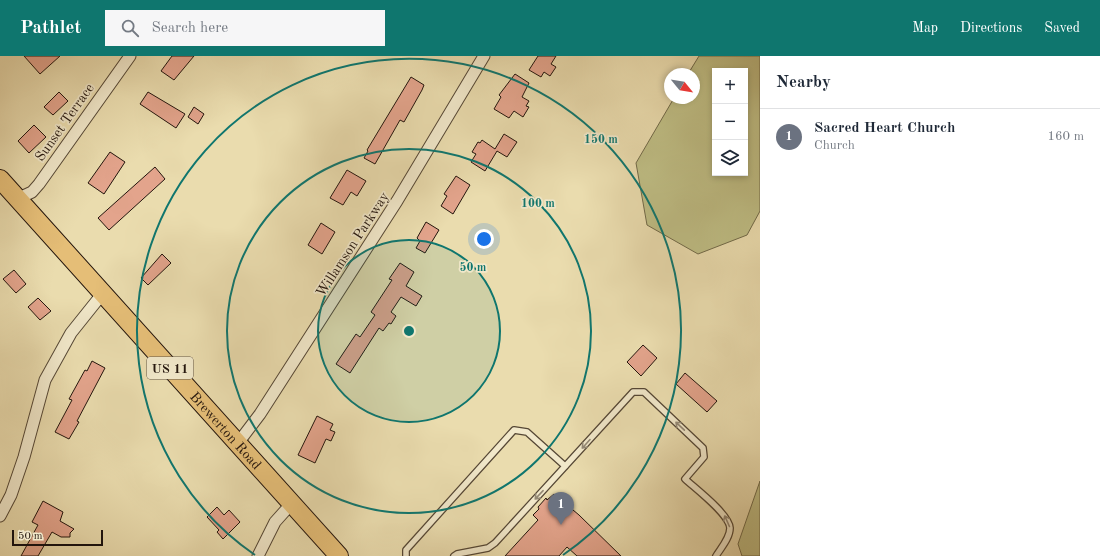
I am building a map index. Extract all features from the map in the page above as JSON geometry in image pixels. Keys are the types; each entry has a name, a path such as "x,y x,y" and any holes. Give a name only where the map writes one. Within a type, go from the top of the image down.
{"main road":[{"name":"Brewerton Road","path":"0,179 339,556"}],"street":[{"name":"Sunset Terrace","path":"17,199 32,192 39,184 130,56"},
{"name":"Willamson Parkway","path":"238,443 260,414 397,201 484,56"},
{"path":"0,516 11,495 24,457 45,380 71,333 103,293"},
{"path":"258,556 275,522 292,503"}],"lane":[{"path":"454,556 488,548 495,543 633,392 644,392 703,448 704,457 685,479 725,516 730,527 728,536 716,556"},
{"path":"406,556 406,550 514,430 527,432 565,466"}],"shaded area":[{"path":"699,56 760,56 760,211 747,235 698,254 647,225 636,163 670,104 700,104 700,68 692,68"},
{"path":"760,481 760,556 742,556 738,544"}],"building":[{"path":"24,56 60,56 40,74"},
{"path":"172,56 194,56 174,80 161,71"},
{"path":"538,56 556,56 551,64 556,67 550,76 544,72 541,77 529,70"},
{"path":"515,74 529,83 522,97 529,101 526,106 529,107 523,117 514,111 509,118 494,109 501,97 499,95"},
{"path":"411,77 424,85 422,90 404,122 400,120 375,164 364,158 368,151 367,150"},
{"path":"59,92 68,101 53,115 44,107"},
{"path":"148,92 185,114 176,128 140,104"},
{"path":"194,107 204,114 198,124 188,117"},
{"path":"34,125 46,137 29,153 18,141"},
{"path":"504,134 517,142 507,157 497,151 485,171 471,162 476,154 472,152 478,142 480,143 482,140 495,149"},
{"path":"110,152 125,162 104,194 88,183"},
{"path":"155,167 165,179 109,230 98,218"},
{"path":"347,170 366,181 357,196 351,192 343,205 330,198"},
{"path":"456,176 470,185 453,214 441,206 447,196 444,194"},
{"path":"426,222 439,230 425,253 416,248 420,241 417,238"},
{"path":"321,223 335,232 322,254 308,245"},
{"path":"162,254 171,263 148,285 141,278"},
{"path":"400,263 414,272 406,286 422,296 416,306 401,297 391,312 396,316 391,324 389,323 383,331 379,328 350,373 336,364 356,334 360,337 375,315 371,312 392,280 389,279"},
{"path":"14,270 26,284 16,293 3,279"},
{"path":"38,298 51,311 40,320 28,307"},
{"path":"643,345 657,358 641,376 627,362"},
{"path":"92,361 105,368 77,421 79,422 69,439 55,432 72,400 69,399 85,370 87,371"},
{"path":"685,373 717,401 707,412 676,384"},
{"path":"317,416 333,424 330,430 335,432 331,441 326,439 315,463 298,455"},
{"path":"554,494 579,515 621,556 577,556 567,547 559,556 505,556 538,520 533,515 539,509 538,507 546,498 547,500"},
{"path":"43,501 63,512 60,521 74,529 70,533 70,537 61,537 52,532 38,556 21,556 38,525 32,522"},
{"path":"217,507 224,515 229,510 240,522 223,539 217,532 219,530 207,517"}],"place":[{"name":"Sacred Heart Church","path":"561,525"}]}
